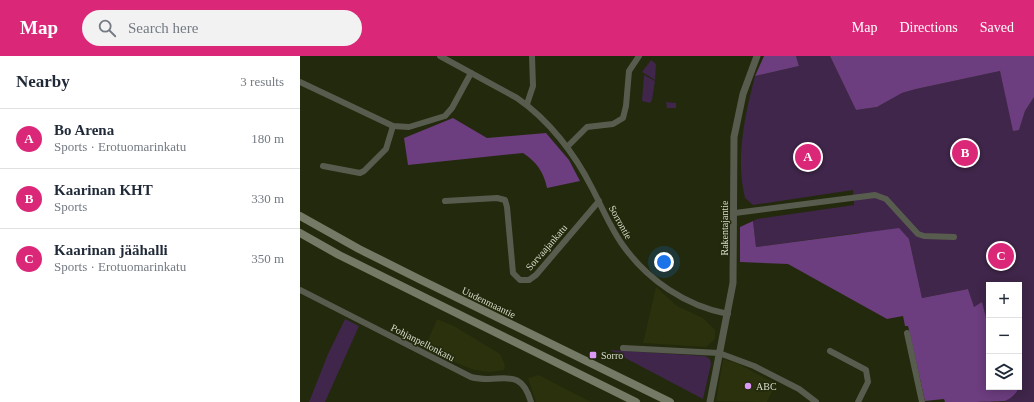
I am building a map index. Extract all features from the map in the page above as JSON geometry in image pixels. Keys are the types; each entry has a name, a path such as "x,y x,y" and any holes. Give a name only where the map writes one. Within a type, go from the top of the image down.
{"main road":[{"name":"Uudenmaantie","path":"302,216 414,276 670,402"},
{"path":"300,233 346,258 636,402"}],"street":[{"name":"Sorrontie","path":"440,56 506,91 526,104 567,147 587,178 621,242 645,270 681,298 698,307 728,314"},
{"path":"526,104 533,86 532,56"},
{"path":"567,147 587,127 613,124 623,118 626,106 629,71 639,56"},
{"name":"Rakentajantie","path":"710,402 728,314 733,277 735,213 734,137 743,94 757,56"},
{"path":"300,82 393,126 409,127 445,116 452,108 471,73"},
{"path":"323,166 360,172 364,171 386,149 393,126"},
{"path":"735,213 875,194 891,203 918,234 924,236 954,237"},
{"name":"Sorvaajankatu","path":"445,201 498,198 505,200 507,207 513,273 516,278 526,281 536,275 599,201"},
{"name":"Pohjanpellonkatu","path":"300,290 471,377 485,380 507,378 519,380 526,387 531,402"},
{"path":"907,333 922,402"},
{"path":"623,348 719,353 754,366 799,389 816,402"},
{"path":"830,351 866,370 868,382 858,402"}],"shaded area":[{"path":"764,56 796,56 799,66 755,76"},
{"path":"796,56 830,56 856,110 877,107 902,93 916,89 1000,71 1019,130 1025,111 1034,97 1034,402 1004,402 1019,390 1022,390 1022,282 986,282 986,318 982,303 974,307 968,289 922,298 909,239 858,233 756,247 753,221 757,219 854,205 853,190 753,205 745,198 741,168 742,137 755,76 799,66"},
{"path":"830,56 1034,56 1034,97 1025,111 1019,130 1013,131 1000,71 916,89 902,93 877,107 856,110"},
{"path":"651,60 656,64 655,80 642,72"},
{"path":"644,75 655,81 652,100 650,103 642,101"},
{"path":"666,102 676,103 676,108 667,108"},
{"path":"453,118 487,138 546,133 569,160 580,181 547,188 544,177 539,168 523,153 408,165 404,138"},
{"path":"753,221 756,247 899,228 909,239 922,298 968,289 974,307 982,302 986,317 986,390 1018,390 1016,393 1005,401 945,402 944,399 925,401 908,326 905,326 903,316 887,319 788,264 740,262 740,227"},
{"path":"656,287 677,306 703,318 715,330 715,339 706,347 643,343"},
{"path":"345,319 359,326 325,402 309,402 328,354"},
{"path":"437,319 454,326 500,354 505,365 504,370 490,372 474,370 424,350"},
{"path":"610,350 705,356 710,359 711,364 703,399"},
{"path":"723,359 739,364 776,384 767,402 716,401"},
{"path":"539,375 591,402 536,402 528,378"}],"place":[{"name":"Kaarinan KHT","path":"965,153"},
{"name":"Bo Arena","path":"808,157"},
{"name":"Kaarinan jäähalli","path":"1001,256"},
{"name":"Sorro","path":"593,355"},
{"name":"ABC","path":"748,386"}]}
